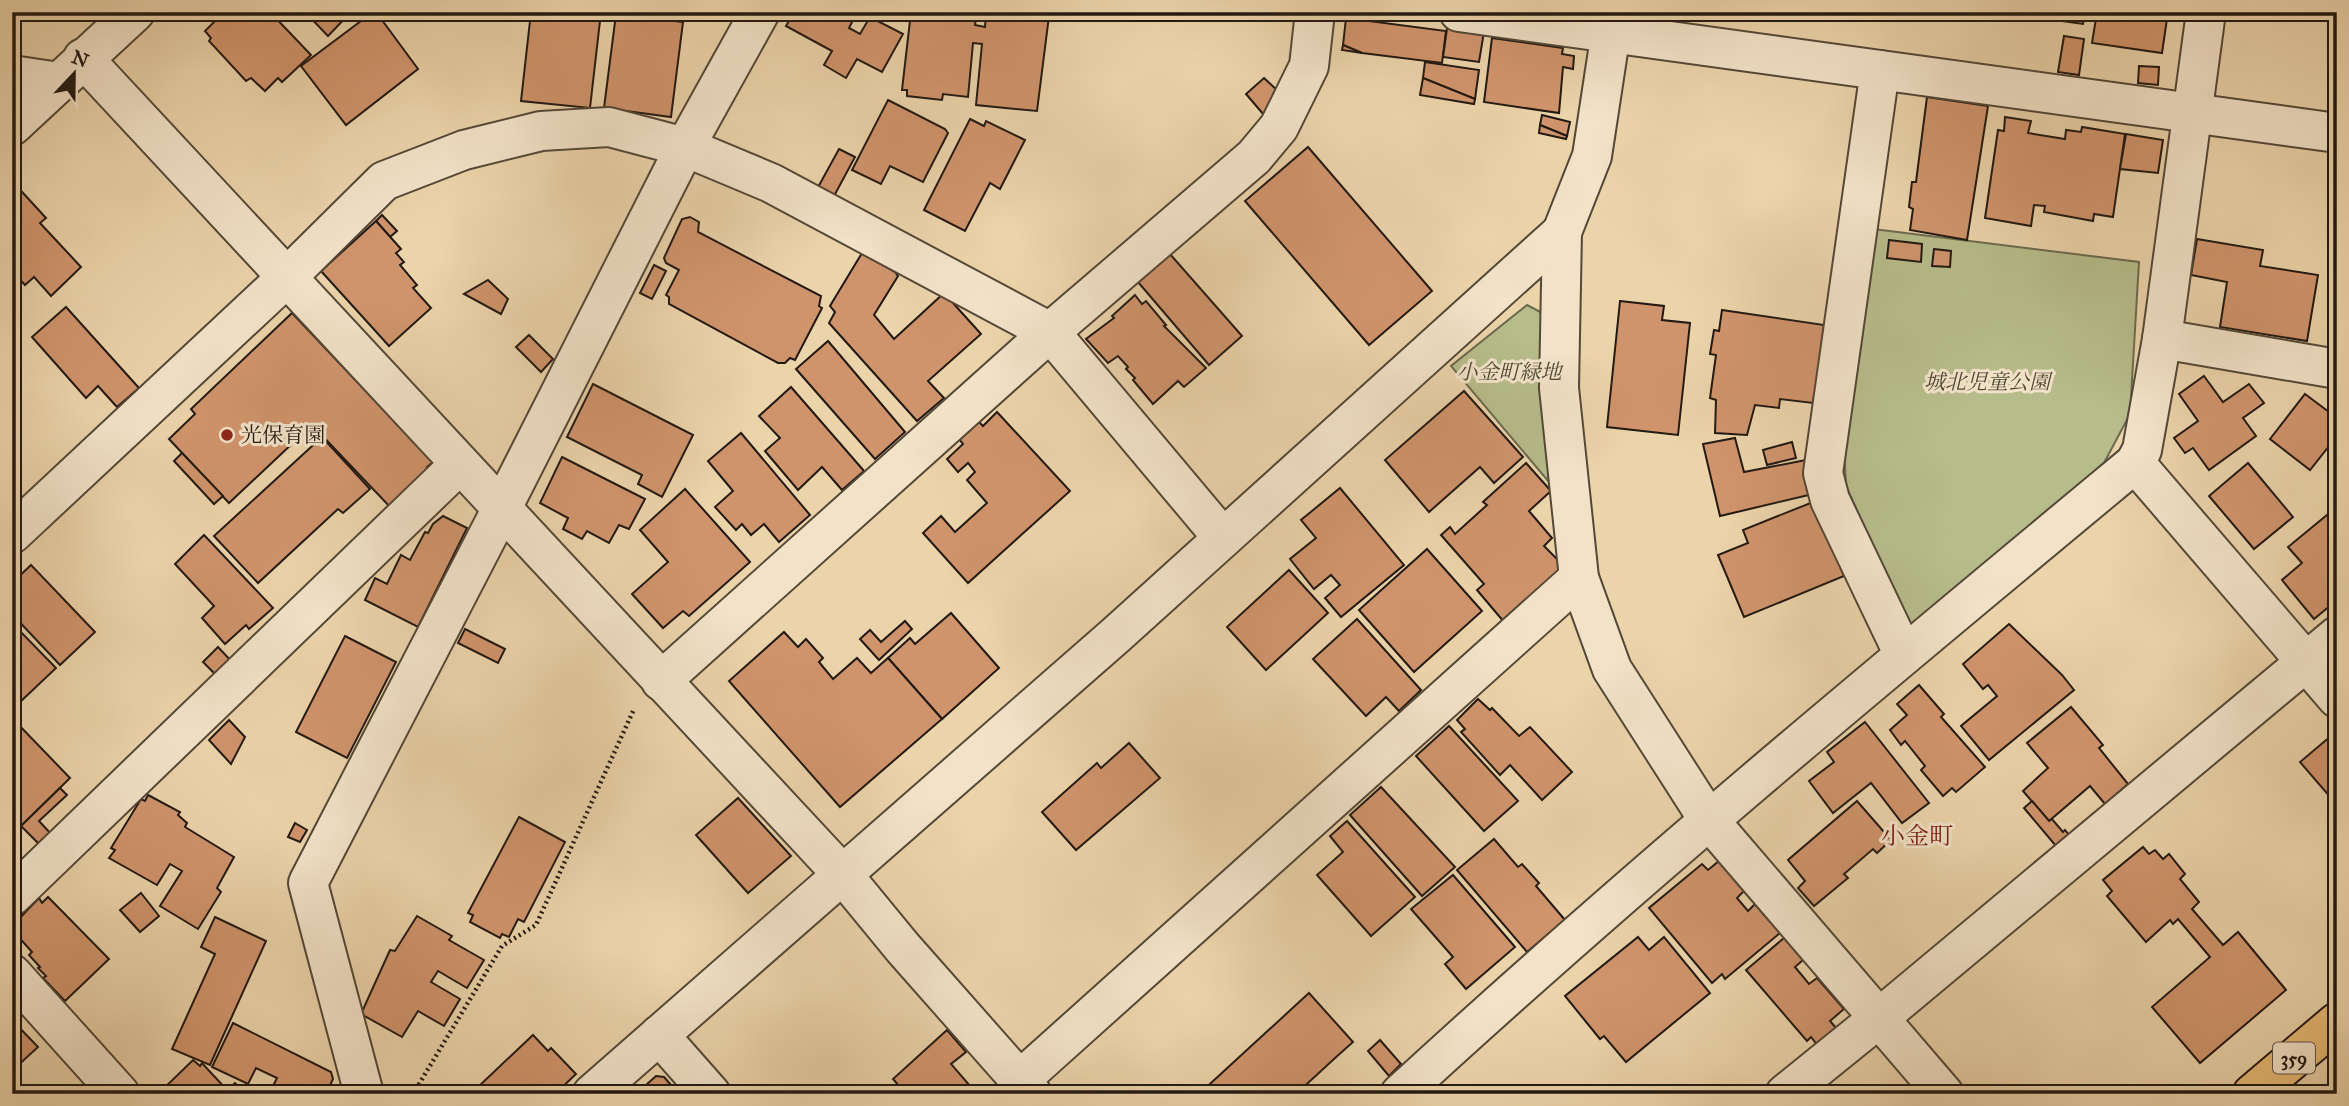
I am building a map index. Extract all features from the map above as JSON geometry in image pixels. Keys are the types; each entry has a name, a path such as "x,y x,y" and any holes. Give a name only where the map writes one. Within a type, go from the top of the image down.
{"highway":[{"name":"359","path":"2252,1094 2337,1023"}],"street":[{"path":"12,126 135,12"},
{"path":"364,1094 308,883 502,510 685,147 760,12"},
{"path":"656,675 1254,157 1279,127 1309,65 1315,12"},
{"path":"1459,12 1613,23 1880,70 2337,133"},
{"path":"1401,1094 1521,982 1708,819 2135,463 2142,450 2162,339 2206,12"},
{"path":"1613,23 1592,156 1562,232 1559,388 1579,578 1612,669 1708,819 1944,1094"},
{"path":"12,75 71,70 286,278 843,875 903,948 1026,1087 1579,578"},
{"path":"1880,70 1823,473 1830,500 1904,655"},
{"path":"12,534 286,278 384,181 464,150 541,131 609,127 685,147 771,183 1050,332 1223,538"},
{"path":"592,1094 1223,538 1562,232"},
{"path":"2162,339 2337,369"},
{"path":"2135,463 2337,698"},
{"path":"12,896 459,465"},
{"path":"1785,1094 2337,636"},
{"path":"12,974 120,1094"},
{"path":"659,1035 711,1094"}],"path":[{"path":"413,1094 502,946 536,925 656,675"}],"green space":[{"name":"城北児童公園","path":"1873,229 2139,262 2130,414 2104,463 1911,632 1846,486 1842,405"},
{"name":"小金町緑地","path":"1527,305 1550,317 1549,482 1451,366"}],"building":[{"path":"224,12 270,12 311,55 282,82 278,78 265,91 251,78 246,81 209,41 211,38 205,31"},
{"path":"305,12 351,12 328,36"},
{"path":"376,12 418,69 346,125 301,66"},
{"path":"531,12 601,12 590,108 521,101"},
{"path":"794,12 853,12 856,14 849,28 860,34 870,17 903,34 882,72 857,59 846,78 824,65 832,51 786,26"},
{"path":"911,12 977,12 975,25 985,27 986,12 1035,12 1049,16 1037,111 976,105 982,44 973,43 968,97 943,94 942,100 907,96 907,90 902,90"},
{"path":"2039,12 2085,12 2083,24 2039,15"},
{"path":"2097,12 2168,12 2162,53 2092,43"},
{"path":"616,14 683,22 671,117 604,108"},
{"path":"1346,18 1446,31 1442,63 1362,53 1343,45"},
{"path":"1447,28 1484,32 1479,62 1443,57"},
{"path":"2064,36 2084,39 2079,75 2058,72"},
{"path":"1492,38 1563,48 1562,54 1574,56 1573,69 1563,67 1559,113 1484,102"},
{"path":"1343,45 1362,53 1342,50"},
{"path":"1425,62 1479,70 1475,99 1423,78"},
{"path":"2139,66 2159,67 2158,85 2138,83"},
{"path":"1264,78 1279,92 1264,115 1246,94"},
{"path":"1423,78 1475,99 1474,104 1420,95"},
{"path":"1927,97 1988,106 1967,240 1910,230 1913,209 1909,207 1912,182 1916,182"},
{"path":"888,100 948,133 923,182 890,166 881,184 852,170"},
{"path":"1542,115 1570,122 1567,136 1540,125"},
{"path":"2005,117 2031,121 2028,133 2065,139 2066,130 2081,132 2082,127 2125,134 2113,217 2094,214 2093,221 2044,212 2045,206 2034,205 2031,226 1985,218 1998,130 2004,131"},
{"path":"970,119 984,126 986,121 1025,140 1000,189 990,183 965,231 924,210"},
{"path":"1540,125 1567,136 1566,139 1539,133"},
{"path":"2126,134 2163,140 2158,173 2120,169"},
{"path":"1308,147 1432,291 1369,345 1245,201"},
{"path":"839,149 855,157 833,198 817,189"},
{"path":"12,181 46,218 40,223 81,267 51,296 34,277 25,285 12,271"},
{"path":"382,215 397,231 390,237 376,221"},
{"path":"690,217 699,222 698,232 821,296 819,306 822,308 795,360 790,358 785,363 778,363 669,304 669,297 666,295 679,270 666,263 664,258 682,219"},
{"path":"376,221 401,249 396,253 404,262 400,265 417,285 413,288 431,308 389,346 321,271"},
{"path":"2197,239 2263,250 2260,266 2318,275 2307,341 2220,327 2227,282 2191,275"},
{"path":"1889,240 1922,244 1921,262 1887,258"},
{"path":"1934,249 1951,251 1950,267 1932,266"},
{"path":"862,253 898,276 874,315 894,339 944,293 981,334 928,381 944,398 917,421 829,323 835,312 830,306"},
{"path":"1170,254 1242,336 1209,365 1138,282"},
{"path":"654,265 666,271 652,299 640,293"},
{"path":"488,280 508,299 501,314 464,294"},
{"path":"2337,284 2337,337 2329,336"},
{"path":"1135,295 1142,304 1146,301 1166,325 1164,326 1206,368 1184,387 1178,381 1153,404 1118,356 1108,363 1086,339 1114,318 1112,316"},
{"path":"1620,301 1664,306 1662,320 1690,323 1678,435 1607,427"},
{"path":"66,307 139,388 117,407 98,386 86,398 32,337"},
{"path":"1722,310 1824,325 1819,364 1823,364 1818,396 1814,395 1813,403 1780,399 1779,408 1755,405 1747,435 1715,433 1716,400 1710,398 1716,355 1710,354 1714,330 1719,331"},
{"path":"292,313 433,462 427,467 432,472 392,509 312,425 229,503 169,439 195,414 191,409"},
{"path":"529,335 553,359 541,372 516,347"},
{"path":"828,341 905,432 875,459 796,369"},
{"path":"2204,376 2223,402 2249,384 2264,403 2243,418 2256,436 2209,470 2193,448 2185,453 2174,438 2198,421 2179,394"},
{"path":"593,384 693,435 662,497 638,484 642,475 567,437"},
{"path":"791,387 864,471 842,490 822,467 798,490 765,451 780,438 759,416"},
{"path":"1464,391 1523,457 1494,483 1480,467 1429,512 1385,460"},
{"path":"2305,394 2337,418 2337,436 2310,470 2270,439"},
{"path":"997,412 1070,491 968,583 923,533 941,516 955,532 987,503 967,480 975,472 968,463 958,472 947,459 963,444 959,439 978,421 983,426"},
{"path":"741,433 810,515 779,542 764,524 751,535 742,524 736,530 715,507 733,491 708,461"},
{"path":"322,437 370,489 343,513 338,509 258,583 214,536"},
{"path":"1735,438 1744,472 1806,460 1813,494 1720,516 1703,444"},
{"path":"1792,442 1796,458 1767,465 1763,450"},
{"path":"182,453 223,496 214,504 174,461"},
{"path":"562,457 645,499 629,529 619,525 609,543 587,531 582,539 563,529 568,518 540,503"},
{"path":"1526,463 1551,491 1529,511 1552,538 1544,546 1560,562 1559,571 1504,622 1477,590 1484,584 1441,535 1450,527 1455,534 1487,505 1483,502"},
{"path":"2248,463 2293,517 2254,549 2209,496"},
{"path":"1340,488 1404,565 1341,617 1325,598 1340,585 1331,575 1314,589 1290,559 1316,538 1301,520"},
{"path":"2337,488 2337,504 2329,495"},
{"path":"685,489 750,562 689,616 683,611 663,628 632,594 668,562 640,530"},
{"path":"1813,502 1844,576 1744,617 1718,555 1748,543 1743,530"},
{"path":"2327,515 2337,527 2337,600 2314,619 2282,580 2302,563 2288,547"},
{"path":"443,516 467,528 418,627 365,600 375,578 387,584 401,555 410,560 425,532 428,533 433,524"},
{"path":"204,535 273,608 249,629 246,625 225,644 202,618 214,606 175,564"},
{"path":"1427,549 1482,611 1414,672 1359,610"},
{"path":"31,565 95,632 60,665 12,614 12,583"},
{"path":"1289,570 1328,613 1266,670 1227,627"},
{"path":"951,613 999,668 942,719 888,658 910,638 915,644"},
{"path":"1357,619 1421,690 1399,711 1386,697 1366,716 1313,659"},
{"path":"905,621 912,629 879,660 860,639 870,630 881,642"},
{"path":"12,623 56,668 19,703 12,696"},
{"path":"2009,624 2074,690 1989,760 1961,726 1997,696 1988,685 1983,689 1963,664"},
{"path":"465,629 505,649 498,663 458,643"},
{"path":"784,632 798,647 806,639 823,658 819,662 833,679 857,658 871,673 888,658 942,719 840,807 729,681"},
{"path":"345,636 396,662 347,758 296,732"},
{"path":"218,647 233,663 218,677 203,662"},
{"path":"1919,685 1944,714 1941,717 1985,767 1956,792 1952,788 1943,796 1921,770 1925,766 1905,741 1901,745 1890,730 1907,715 1897,704"},
{"path":"1478,699 1490,710 1492,708 1519,736 1530,727 1572,772 1542,800 1510,765 1500,775 1461,732 1465,729 1457,720"},
{"path":"2071,707 2103,745 2099,748 2128,784 2105,804 2090,786 2049,821 2023,791 2048,768 2027,743"},
{"path":"14,720 70,778 21,826 12,817"},
{"path":"229,720 245,737 231,764 209,740"},
{"path":"1865,722 1929,803 1902,823 1871,783 1833,813 1809,781 1834,762 1827,752"},
{"path":"1449,726 1518,801 1484,831 1416,756"},
{"path":"2337,731 2337,805 2300,762"},
{"path":"1129,743 1160,778 1076,850 1042,812 1097,763 1101,768"},
{"path":"1381,787 1455,867 1422,896 1350,815"},
{"path":"60,788 67,795 39,821 52,835 41,846 21,826"},
{"path":"148,795 180,812 178,815 187,823 185,827 234,857 217,888 221,892 198,929 160,906 182,871 170,864 157,885 109,858 115,850 111,848 141,799 145,801"},
{"path":"738,798 791,856 748,893 696,835"},
{"path":"1857,801 1891,840 1877,853 1873,849 1844,874 1848,878 1814,906 1798,888 1805,881 1788,860"},
{"path":"2032,801 2049,821 2052,819 2069,835 2056,846 2024,808"},
{"path":"519,817 565,842 524,922 518,919 509,937 502,934 500,938 470,922 473,915 468,913"},
{"path":"1347,821 1415,897 1371,936 1317,875 1343,852 1330,836"},
{"path":"295,823 307,830 300,842 288,837"},
{"path":"1494,839 1518,867 1522,864 1539,883 1536,886 1565,920 1527,952 1457,870"},
{"path":"2143,847 2149,854 2155,850 2163,859 2169,854 2185,874 2180,879 2199,902 2192,909 2223,945 2238,932 2286,990 2200,1063 2152,1007 2210,957 2178,919 2173,924 2170,920 2146,942 2107,896 2112,891 2103,880"},
{"path":"1719,861 1744,891 1737,898 1748,911 1755,904 1780,933 1725,979 1722,974 1712,983 1649,908 1702,864 1708,870"},
{"path":"1453,875 1515,947 1466,989 1445,964 1453,957 1411,909"},
{"path":"141,893 159,916 140,932 120,910"},
{"path":"48,897 109,959 65,1001 43,978 46,976 29,955 32,952 12,926 39,898 42,903"},
{"path":"417,916 452,936 449,940 484,960 467,988 438,971 431,982 460,999 444,1026 418,1011 402,1037 361,1014 390,950 395,951"},
{"path":"215,917 266,941 210,1065 172,1049 215,954 201,947"},
{"path":"1638,937 1649,950 1664,937 1710,993 1626,1062 1604,1036 1600,1039 1565,996"},
{"path":"1784,938 1803,960 1795,967 1809,984 1817,978 1844,1009 1830,1021 1837,1029 1818,1046 1811,1037 1807,1041 1746,970"},
{"path":"1309,993 1353,1042 1296,1094 1199,1094"},
{"path":"12,1020 38,1047 12,1071"},
{"path":"233,1023 331,1072 333,1079 326,1094 269,1094 277,1078 256,1068 248,1084 212,1067"},
{"path":"947,1030 966,1052 951,1064 977,1094 906,1094 893,1079"},
{"path":"533,1035 548,1051 551,1048 576,1074 555,1094 485,1094 478,1087"},
{"path":"1380,1040 1401,1064 1389,1076 1368,1051"},
{"path":"193,1060 200,1066 202,1063 227,1090 235,1083 249,1094 158,1094"},
{"path":"656,1076 664,1077 679,1094 636,1094"}],"place":[{"name":"光保育園","path":"227,435"}],"district":[{"name":"小金町","path":"1917,836"}]}
